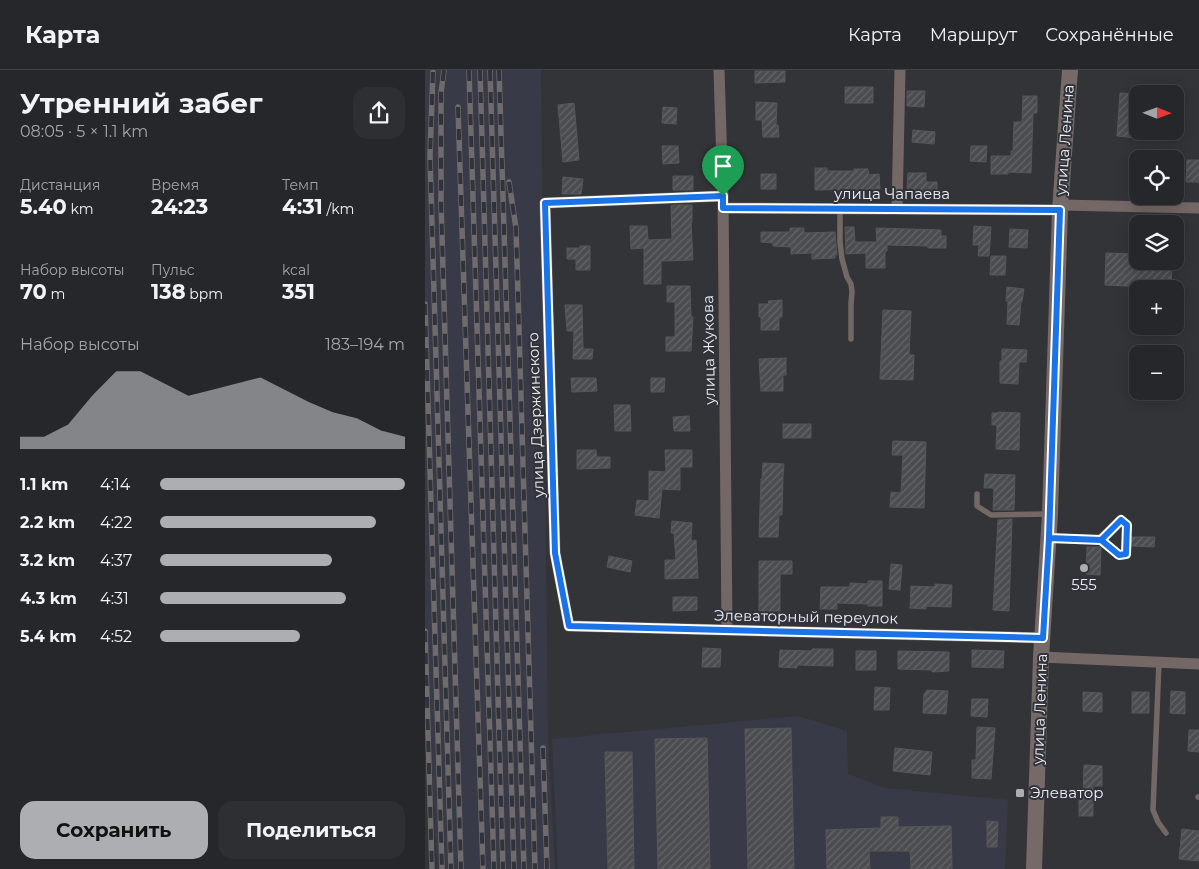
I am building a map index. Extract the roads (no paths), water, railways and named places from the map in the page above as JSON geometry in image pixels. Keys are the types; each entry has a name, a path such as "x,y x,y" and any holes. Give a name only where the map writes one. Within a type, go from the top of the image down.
{"main road":[{"name":"улица Ленина","path":"1033,869 1041,657 1050,514 1060,207 1071,70"}],"street":[{"name":"улица Жукова","path":"719,70 723,202 727,630"},
{"path":"897,209 900,70"},
{"name":"улица Чапаева","path":"545,203 723,202 840,209 1199,208"},
{"name":"улица Дзержинского","path":"545,203 555,553 569,626"},
{"name":"Элеваторный переулок","path":"569,626 1043,638"},
{"path":"1041,657 1199,664"}],"lane":[{"path":"840,209 841,259 851,284 852,292 851,339"},
{"path":"977,494 977,506 991,515 1050,514"},
{"path":"1049,538 1101,540 1119,555 1126,554 1127,525 1121,520 1101,540"},
{"path":"1159,662 1153,810 1165,833"}],"railway":[{"path":"444,70 441,93 441,203 461,869"},
{"path":"469,70 494,869"},
{"path":"480,70 503,869"},
{"path":"490,70 514,869"},
{"path":"499,70 524,869"},
{"path":"433,72 430,156 451,869"},
{"path":"458,107 483,869"},
{"path":"509,182 516,228 535,869"},
{"path":"425,304 442,869"},
{"path":"425,631 432,869"},
{"path":"543,748 547,869"}],"place":[{"name":"555","path":"1084,568"},
{"name":"Элеватор","path":"1020,793"}]}
